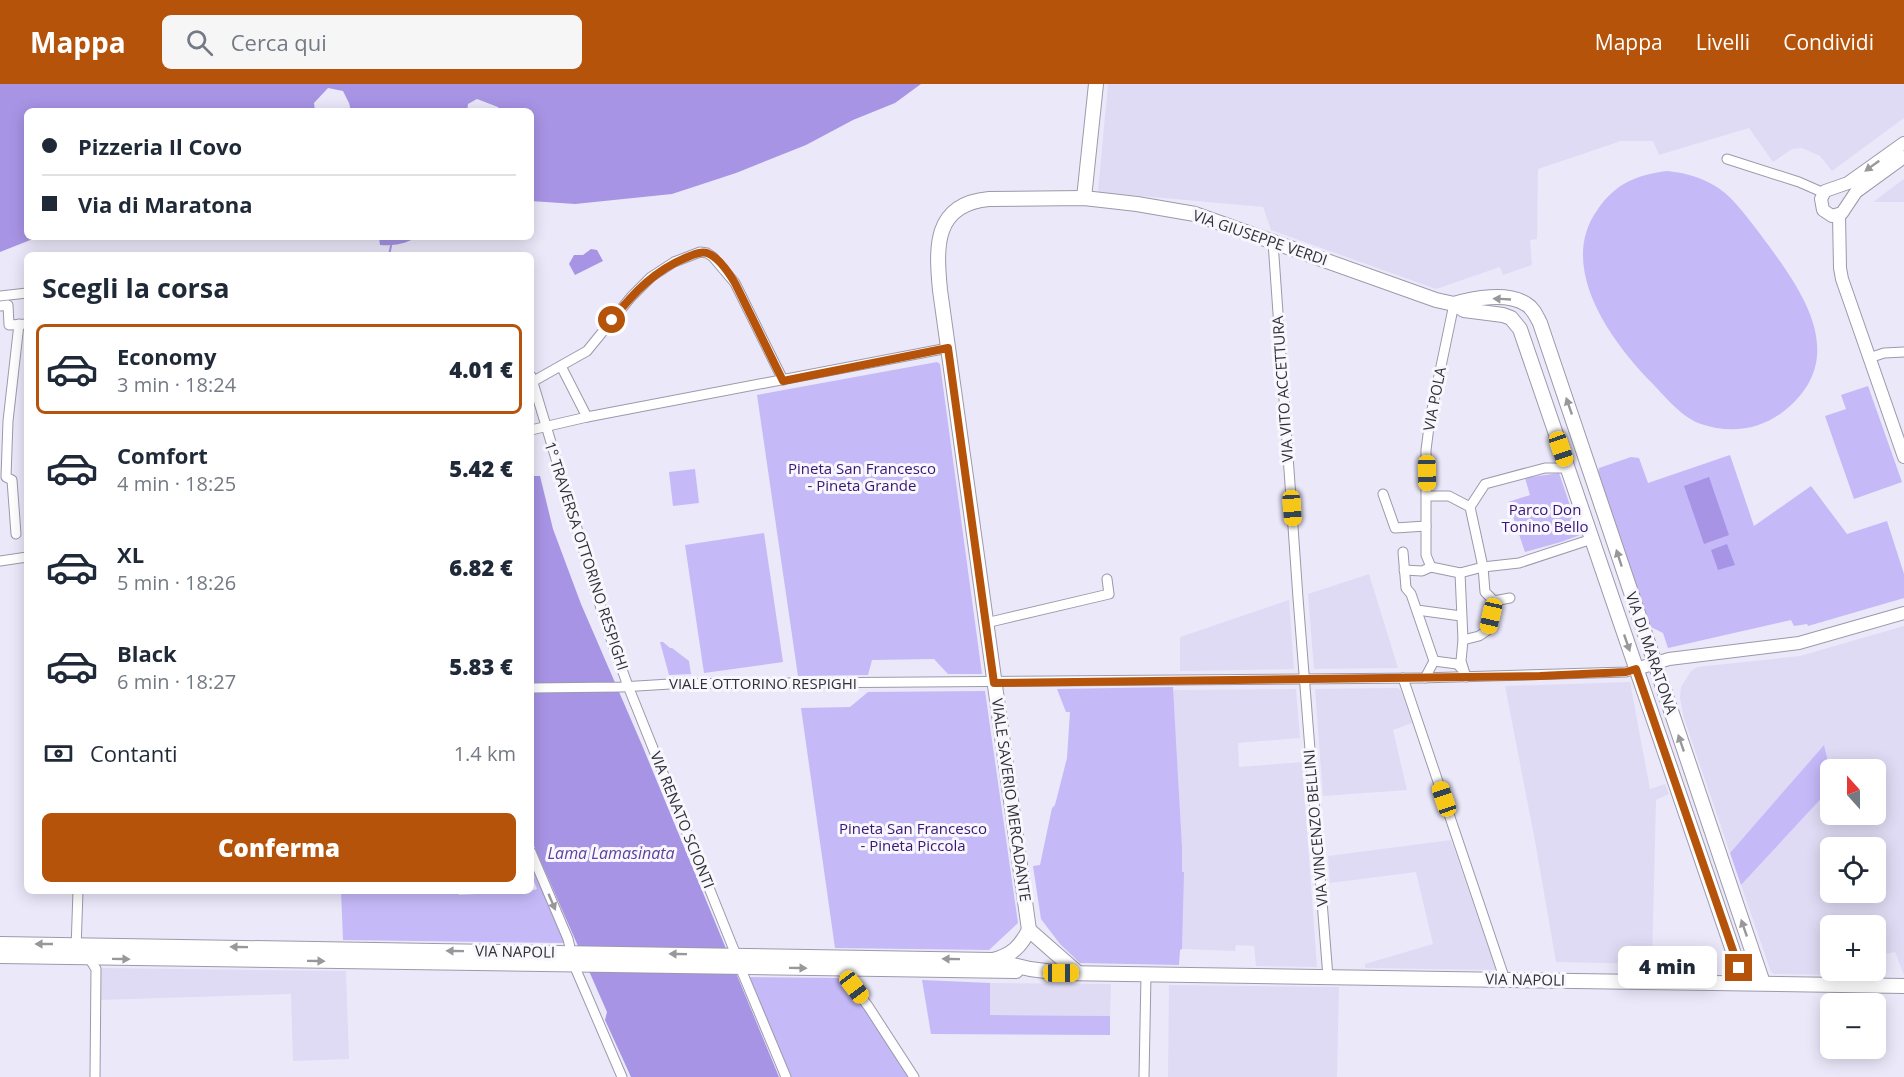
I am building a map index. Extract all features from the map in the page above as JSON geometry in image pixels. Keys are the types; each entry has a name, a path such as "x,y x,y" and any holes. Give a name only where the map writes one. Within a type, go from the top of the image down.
{"main road":[{"path":"1084,198 1096,84"},
{"name":"VIA GIUSEPPE VERDI","path":"989,199 1084,198 1195,214 1436,300 1454,304 1464,310 1490,312 1511,318 1520,329"},
{"name":"VIALE SAVERIO MERCADANTE","path":"989,199 974,201 955,212 942,228 938,241 940,290 1029,930"},
{"name":"VIA GIUSEPPE VERDI","path":"1454,304 1466,300 1496,298 1516,300 1533,309 1540,323"},
{"name":"VIA DI MARATONA","path":"1540,323 1763,983"},
{"name":"VIA DI MARATONA","path":"1520,329 1744,983"},
{"path":"1568,468 1588,462"},
{"path":"992,960 1007,956 1014,951 1029,930 1078,973"},
{"name":"VIA NAPOLI","path":"0,944 81,954"},
{"name":"VIA NAPOLI","path":"0,956 81,954 738,961 992,960 1030,969 1146,975 1904,986"},
{"name":"VIA NAPOLI","path":"738,961 840,969 992,972 1030,969"}],"street":[{"path":"1904,143 1851,182 1824,193 1820,201 1823,210 1832,216 1839,215 1846,210 1856,192 1904,157"},
{"path":"1727,159 1799,182 1824,193"},
{"path":"1839,215 1840,271 1904,457"},
{"name":"VIA VITO ACCETTURA","path":"1273,242 1305,679"},
{"path":"534,378 587,351 631,297 651,277 674,262 700,252 713,257 735,283 783,381"},
{"path":"0,296 24,293"},
{"name":"VIA POLA","path":"1431,567 1426,555 1426,450 1430,419 1454,304"},
{"path":"0,306 8,305 18,324 8,421 6,477 12,480 16,534"},
{"path":"539,428 948,348"},
{"path":"1869,358 1884,353 1904,352"},
{"path":"561,366 586,417"},
{"name":"1° TRAVERSA OTTORINO RESPIGHI","path":"534,393 539,428 625,686"},
{"path":"1494,602 1485,592 1483,567 1470,507 1485,484 1545,468 1568,468"},
{"path":"1383,495 1395,528 1426,526"},
{"path":"1427,496 1449,496 1470,507"},
{"path":"1404,570 1422,571 1431,567 1460,573 1519,562 1592,539"},
{"path":"1403,552 1406,588 1411,594 1434,661 1425,678"},
{"path":"0,561 24,557"},
{"path":"1460,573 1464,673"},
{"path":"986,623 1109,594 1107,579"},
{"path":"1494,602 1510,598"},
{"path":"1463,639 1485,633 1488,630 1494,602"},
{"path":"1417,610 1461,616"},
{"path":"1636,669 1675,658 1799,643 1904,613"},
{"path":"1434,661 1456,664 1464,673"},
{"name":"VIALE OTTORINO RESPIGHI","path":"534,688 682,684 1425,678 1464,673 1626,672 1636,669"},
{"path":"1403,678 1505,980"},
{"name":"VIA VINCENZO BELLINI","path":"1305,679 1328,977"},
{"name":"VIA RENATO SCIONTI","path":"625,686 786,1077"},
{"path":"534,859 622,1077"},
{"path":"78,894 81,954 96,969 95,1077"},
{"path":"840,969 868,1006 914,1077"},
{"path":"1144,1077 1146,975"}],"shaded area":[{"path":"1108,84 1904,84 1904,118 1832,171 1820,156 1802,148 1792,149 1773,162 1749,128 1659,155 1653,141 1621,141 1538,169 1537,239 1530,240 1532,265 1503,275 1500,267 1436,289 1271,230 1263,207 1098,192"},
{"path":"1904,179 1904,202 1873,202 1893,187"},
{"path":"1369,574 1398,668 1314,669 1308,594"},
{"path":"1289,600 1294,669 1180,671 1180,637"},
{"path":"1904,626 1904,975 1895,952 1886,954 1886,915 1820,915 1820,975 1774,974 1771,972 1741,885 1820,800 1820,825 1886,825 1886,759 1828,759 1824,745 1730,853 1684,718 1680,698 1681,687 1691,671 1697,667 1800,656"},
{"path":"1630,682 1650,789 1665,784 1669,794 1656,800 1652,964 1556,962 1505,686"},
{"path":"1398,688 1412,723 1393,730 1407,790 1323,796 1315,689"},
{"path":"1296,689 1300,738 1238,743 1239,767 1302,762 1317,967 1256,966 1254,946 1236,945 1235,951 1182,949 1183,873 1173,690"},
{"path":"1451,840 1496,970 1365,968 1365,964 1433,944 1416,872 1330,883 1328,856"},
{"path":"100,968 346,971 349,1059 293,1061 291,994 99,1000"},
{"path":"990,983 1111,984 1110,1016 989,1015"},
{"path":"1169,985 1339,987 1337,1077 1168,1077"}],"green space":[{"path":"1667,171 1705,180 1731,198 1795,284 1814,325 1817,346 1815,366 1807,386 1790,406 1759,425 1737,429 1713,427 1694,421 1681,412 1637,367 1621,347 1594,302 1586,278 1583,254 1587,231 1598,209 1612,193 1628,182 1646,175"},
{"name":"Pineta San Francesco - Pineta Grande","path":"937,362 940,364 982,674 948,674 934,659 872,660 868,675 798,676 757,395"},
{"path":"1868,386 1902,482 1854,499 1825,416 1846,409 1841,395"},
{"path":"1730,455 1754,526 1811,486 1847,534 1887,521 1904,574 1904,598 1808,626 1807,624 1794,626 1791,620 1668,648 1663,633 1651,627 1598,473 1599,468 1631,457 1639,458 1648,483"},
{"path":"695,469 699,503 673,506 669,472"},
{"name":"Parco Don Tonino Bello","path":"1559,473 1580,535 1525,552 1508,502 1530,495 1525,478"},
{"path":"764,533 783,662 704,673 685,545"},
{"path":"660,642 689,661 691,674 669,675"},
{"path":"1173,687 1182,872 1184,872 1182,949 1179,965 1080,963 1060,944 1041,919 1033,866 1040,865 1052,808 1055,805 1067,758 1070,712 1066,712 1057,689"},
{"name":"Pineta San Francesco - Pineta Piccola","path":"985,691 1018,923 989,950 835,948 801,708 850,707 868,692"},
{"path":"1824,745 1828,759 1820,759 1820,800 1741,885 1730,853"},
{"path":"534,865 565,943 343,940 341,894 534,894 534,890 537,889 534,882"},
{"path":"746,977 843,978 865,1007 908,1077 789,1077"},
{"path":"922,980 990,983 990,1015 1110,1016 1110,1035 931,1034"}],"water":[{"path":"0,84 921,84 895,103 853,120 806,145 736,173 672,194 575,204 534,201 534,108 498,108 477,99 468,104 467,108 350,108 343,91 328,88 314,103 315,108 24,108 24,240 30,240 0,252"},
{"path":"379,240 410,240 395,245 380,245"},
{"path":"591,249 597,250 603,261 575,275 569,264 574,255 583,255"},
{"name":"Lama Lamasinata","path":"534,476 540,476 553,529 581,604 642,745 779,1077 631,1077 605,1020 607,1012 534,846"},
{"path":"1709,477 1729,535 1704,544 1684,486"},
{"path":"1727,544 1735,565 1718,570 1711,550"}],"waterway":[{"name":"Lama Lamasinata","path":"390,252 391,246"}],"route":[{"path":"612,320 651,277 674,262 700,252 713,257 735,283 783,381 948,348 994,683 1540,676 1626,672 1636,669 1739,968"}]}
